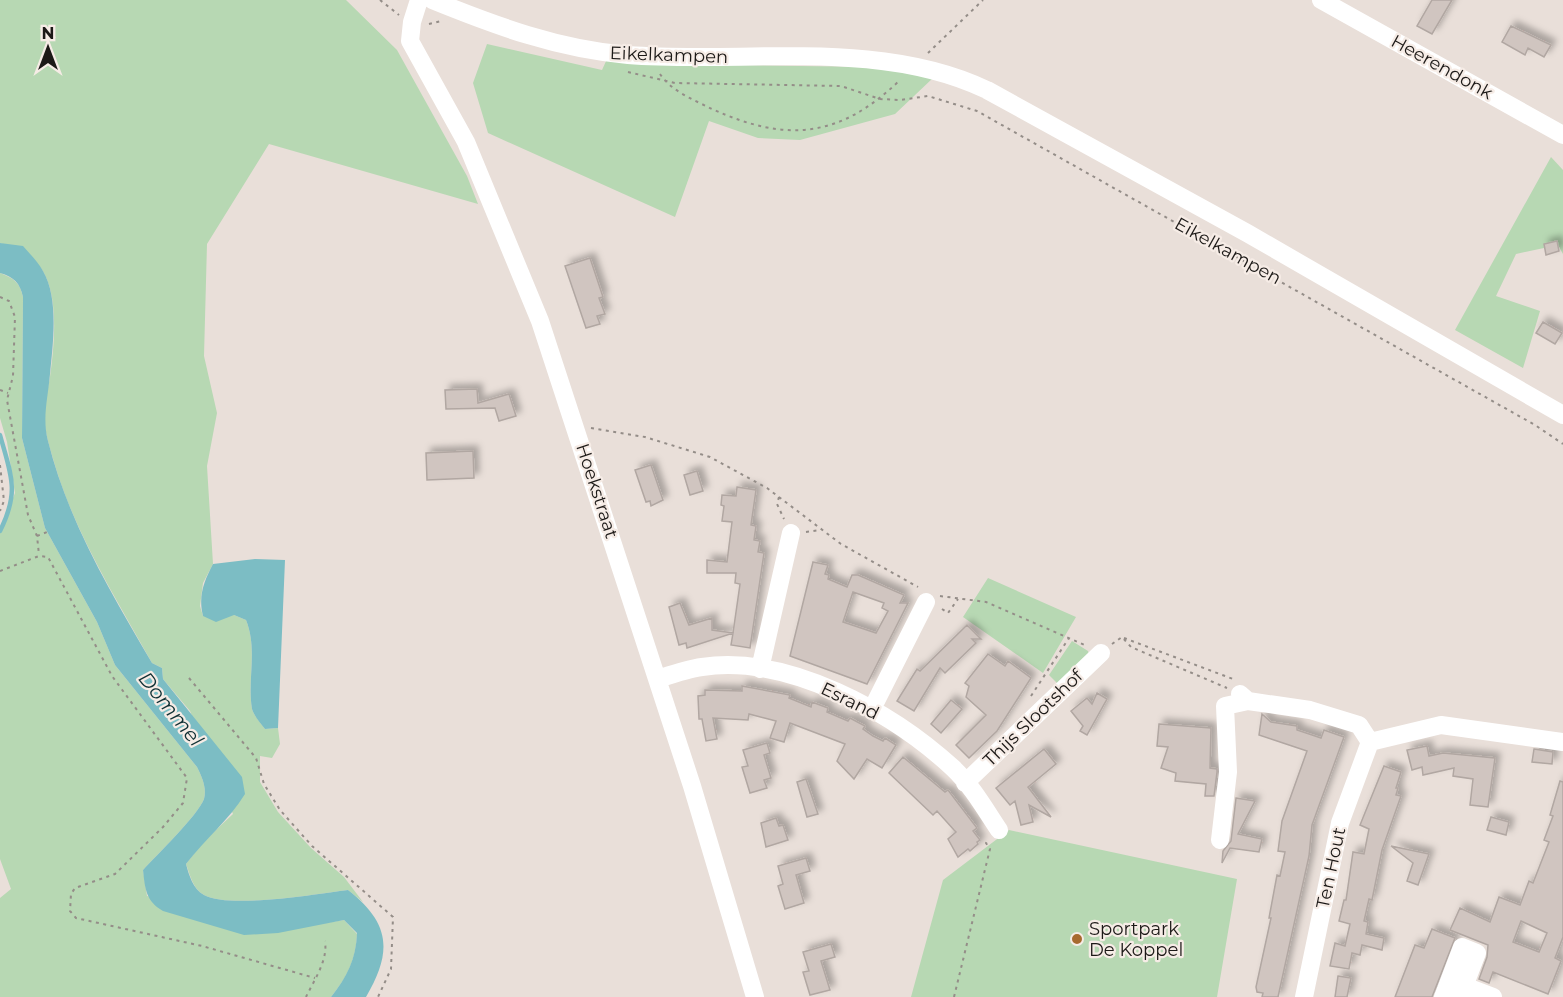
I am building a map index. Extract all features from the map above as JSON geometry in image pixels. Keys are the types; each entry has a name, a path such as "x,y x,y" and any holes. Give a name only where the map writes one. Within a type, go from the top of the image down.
{"street":[{"name":"Hoekstraat","path":"419,0 412,22 410,41 454,117 493,200 540,321 658,679 755,997"},
{"name":"Eikelkampen","path":"432,0 514,32 591,51 660,56 861,59 954,76 987,90 1247,233 1563,415"},
{"name":"Heerendonk","path":"1321,0 1563,135"},
{"path":"760,669 791,533"},
{"path":"873,709 930,596"},
{"name":"Thijs Slootshof","path":"965,783 1101,653"},
{"name":"Esrand","path":"658,679 702,666 760,669 807,681 873,709 953,769 999,830"},
{"path":"1220,840 1228,772 1225,706 1240,692 1359,725 1370,742 1441,725 1563,741"},
{"name":"Ten Hout","path":"1304,997 1340,823 1370,742"},
{"path":"1443,997 1462,947 1477,953 1462,991 1493,997"}],"path":[{"path":"380,0 393,12 412,22"},
{"path":"913,67 983,0"},
{"name":"Eikelkampen","path":"664,81 723,114 756,126 778,130 808,130 850,117 880,99 913,67"},
{"name":"Eikelkampen","path":"880,99 900,100 928,96 977,111 1525,419 1563,444"},
{"path":"0,297 9,301 15,317 13,376 8,400 28,515 37,536 39,556"},
{"path":"0,390 9,393"},
{"path":"576,426 645,437 710,457 767,488 841,544 930,596 986,602 1101,653 1122,638 1135,640 1240,692"},
{"path":"0,465 4,501 0,511"},
{"path":"37,536 47,532"},
{"path":"0,571 39,556 48,557 112,676 187,778 183,803 163,827 115,874 83,883 71,894 70,911 76,918 202,946 315,978"},
{"path":"1026,703 1069,638"},
{"path":"1122,638 1131,647 1240,692"},
{"path":"189,678 256,758 264,784 280,810 312,846 393,916 391,969 378,997"},
{"path":"954,997 990,849 986,843 999,830"},
{"path":"306,997 327,950 325,941"}],"green space":[{"path":"0,0 346,0 397,50 467,176 478,204 269,144 207,244 204,356 217,413 207,466 213,564 203,583 200,606 203,616 234,615 246,620 252,653 252,709 265,729 278,728 280,744 272,758 260,756 260,782 278,812 311,848 344,877 363,902 348,890 253,901 216,899 200,892 191,877 186,864 202,843 233,814 190,711 163,679 162,668 152,663 85,540 63,489 51,451 45,429 44,413 54,338 54,310 49,284 37,263 0,243"},
{"path":"487,44 602,70 607,59 667,64 873,67 933,78 895,114 800,140 758,138 709,121 675,217 488,133 473,83"},
{"path":"1551,157 1563,170 1563,254 1558,245 1516,254 1496,296 1540,311 1523,368 1455,330"},
{"path":"0,273 16,282 23,297 22,438 45,528 97,622 115,665 197,767 204,783 205,795 200,806 143,870 147,896 307,926 344,920 357,934 355,952 350,968 331,997 0,997 0,898 11,889 0,859 0,530 15,493 7,442 0,418"},
{"path":"988,578 1076,617 1043,673 963,617"},
{"path":"1072,641 1088,651 1090,658 1059,685 1049,675"},
{"name":"Sportpark De Koppel","path":"1009,830 1237,879 1217,997 911,997 943,880"}],"water":[{"name":"Dommel","path":"0,243 23,246 39,264 48,282 54,321 46,433 67,500 79,528 106,583 152,663 162,668 163,679 242,777 245,794 186,864 192,881 204,895 233,901 296,897 348,890 372,914 383,939 380,966 366,997 331,997 350,967 355,951 357,933 344,920 278,933 244,935 163,911 147,894 143,870 194,815 204,799 204,787 197,767 115,665 97,622 45,528 22,438 23,297 16,281 0,273"},
{"path":"255,559 285,560 278,728 265,729 252,709 252,653 246,620 234,615 216,622 203,616 201,602 207,576 213,564"}],"building":[{"path":"1432,0 1452,0 1432,34 1417,26"},
{"path":"1511,26 1551,45 1544,57 1528,48 1525,55 1502,42"},
{"path":"1557,241 1559,251 1546,255 1544,244"},
{"path":"590,258 603,297 599,298 605,314 597,316 600,324 586,328 565,266"},
{"path":"1543,322 1562,333 1555,344 1536,333"},
{"path":"477,389 478,403 509,394 516,416 499,421 495,408 446,409 445,390"},
{"path":"473,451 474,478 427,480 426,453"},
{"path":"651,465 663,500 651,506 650,501 646,502 635,470"},
{"path":"697,471 703,491 690,495 684,475"},
{"path":"737,487 756,490 751,525 756,526 754,540 760,541 758,552 764,553 750,648 731,645 740,584 735,583 736,573 707,573 707,560 727,562 732,522 722,521 724,506 721,505 722,495 736,496"},
{"path":"813,562 828,565 825,574 829,575 828,579 847,587 852,575 858,575 904,595 900,603 908,603 867,684 790,656","holes":["853,592 884,603 882,608 888,611 876,633 843,622"]},
{"path":"680,603 689,625 712,618 712,630 733,633 687,648 686,643 679,645 669,607"},
{"path":"967,625 981,639 972,639 976,643 945,673 940,668 914,711 897,701 917,669 920,671"},
{"path":"988,654 1005,666 1008,661 1031,678 997,731 969,758 956,745 986,715 966,697 969,686 965,683"},
{"path":"742,686 790,695 789,698 811,707 812,702 828,708 827,712 848,721 850,718 865,726 863,729 873,736 883,741 885,738 896,745 882,768 867,759 854,779 837,761 845,744 790,723 784,742 770,738 776,721 749,714 748,720 713,718 717,739 706,741 702,719 699,719 698,696 705,695 705,690 742,691"},
{"path":"1097,693 1107,699 1087,735 1080,731 1083,726 1071,711 1087,698 1092,704"},
{"path":"951,700 962,709 941,733 931,724"},
{"path":"1262,714 1271,722 1297,726 1297,730 1321,738 1324,730 1344,737 1312,825 1309,856 1278,997 1262,997 1263,993 1257,992 1256,987 1271,918 1269,918 1277,875 1280,876 1285,852 1278,851 1282,821 1307,751 1259,735"},
{"path":"1159,724 1211,728 1210,768 1217,769 1214,796 1205,796 1206,784 1175,781 1176,773 1161,768 1168,747 1157,746"},
{"path":"767,743 770,753 764,755 771,778 764,780 767,788 750,793 742,767 748,766 743,750"},
{"path":"1427,746 1429,756 1443,753 1495,758 1488,807 1470,805 1473,779 1453,776 1454,768 1423,775 1422,767 1412,770 1407,750"},
{"path":"1044,749 1056,764 1028,787 1051,817 1029,805 1033,822 1021,825 1015,801 1010,805 996,788"},
{"path":"1534,749 1553,752 1552,764 1532,762"},
{"path":"903,757 945,792 948,790 977,828 973,831 980,840 970,851 968,849 958,857 948,839 956,832 937,811 933,815 889,773"},
{"path":"1384,766 1401,772 1396,795 1401,796 1382,850 1372,900 1369,899 1364,921 1368,922 1366,934 1384,938 1382,950 1362,945 1360,955 1352,953 1349,969 1330,966 1335,943 1345,946 1350,924 1339,921 1344,900 1346,900 1353,852 1364,854 1369,829 1360,825"},
{"path":"806,779 818,814 807,817 797,782"},
{"path":"1560,781 1563,782 1563,937 1555,958 1561,961 1548,994 1493,972 1489,983 1479,979 1487,957 1488,945 1450,930 1460,908 1490,922 1499,897 1520,905 1529,881 1533,883 1549,842 1544,840 1553,816 1550,815","holes":["1521,921 1547,933 1539,952 1513,942"]},
{"path":"1236,798 1255,801 1238,834 1262,839 1259,852 1230,848 1222,863 1223,851 1231,841"},
{"path":"1491,817 1509,822 1506,835 1487,830"},
{"path":"776,818 779,826 783,825 788,840 766,847 761,823"},
{"path":"1391,846 1429,854 1418,885 1407,881 1413,863"},
{"path":"806,858 810,871 796,875 804,903 785,909 778,886 783,884 778,866"},
{"path":"1432,929 1455,938 1432,997 1395,997 1415,945 1424,948"},
{"path":"831,944 835,957 821,961 830,990 810,995 803,972 809,971 803,952"},
{"path":"1338,976 1351,978 1347,997 1335,997"}],"waterway":[{"path":"0,435 12,483 10,505 0,531"}],"place":[{"name":"Sportpark De Koppel","path":"1077,939"}]}
